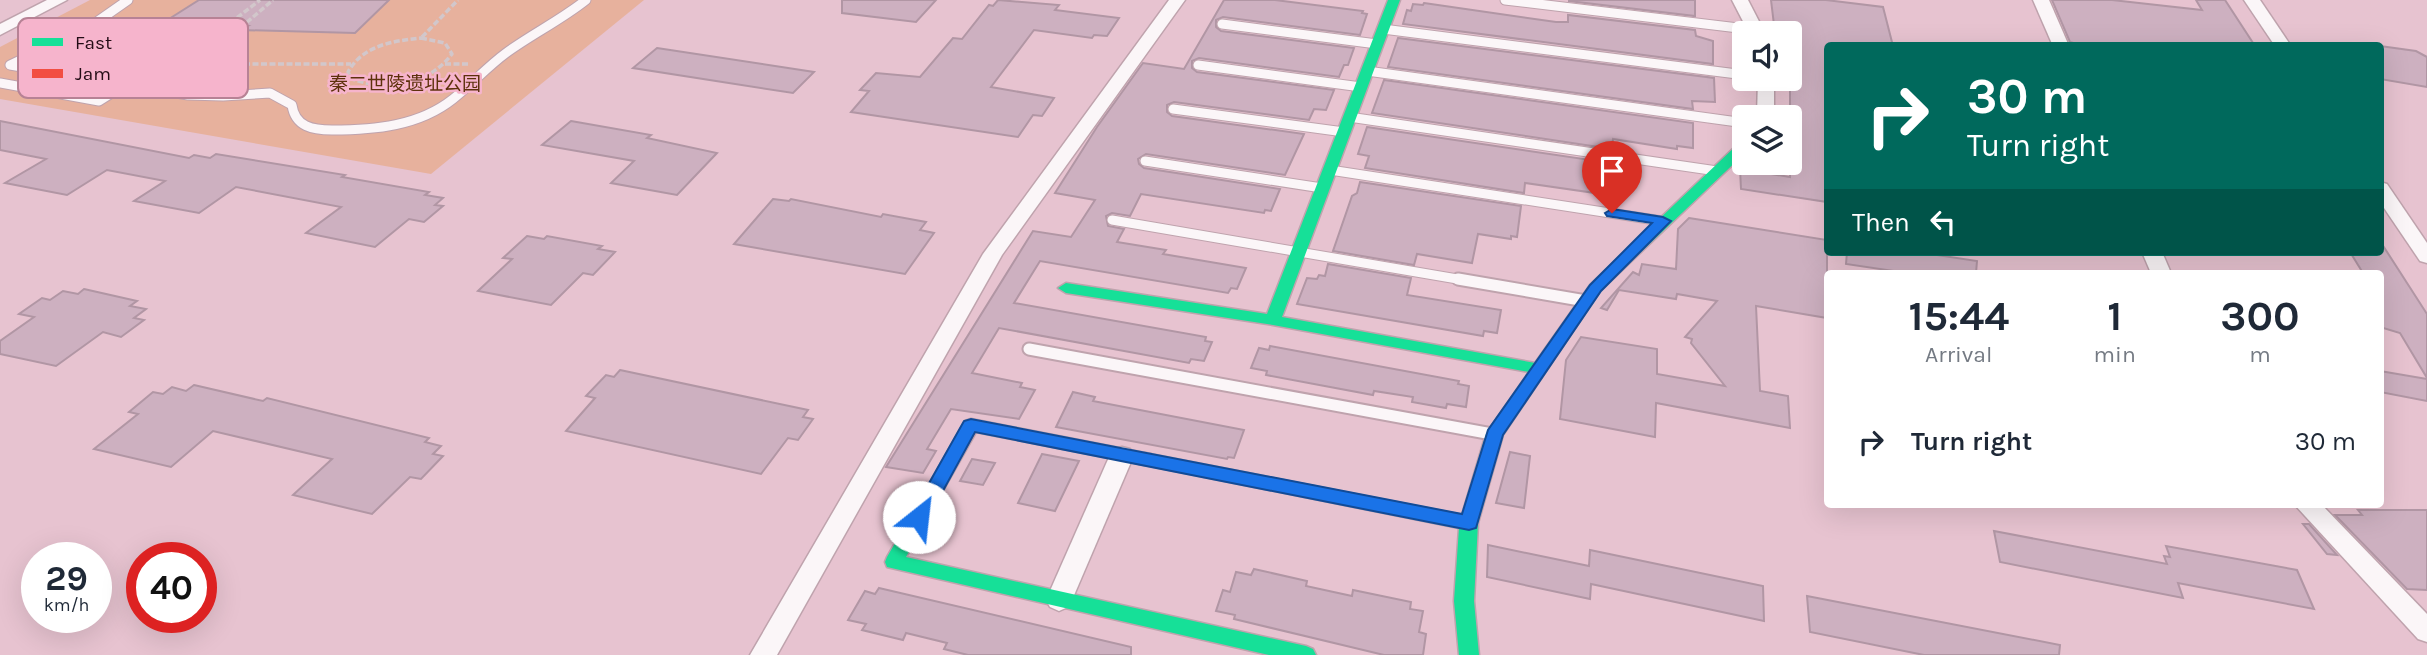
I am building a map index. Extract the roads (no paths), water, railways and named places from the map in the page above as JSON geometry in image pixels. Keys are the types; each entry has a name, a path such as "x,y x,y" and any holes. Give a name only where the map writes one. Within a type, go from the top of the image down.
{"street":[{"path":"24,18 59,0"},
{"path":"763,655 993,254 1177,0"},
{"path":"1273,320 1394,0"},
{"path":"1740,0 1750,21"},
{"path":"2041,0 2059,42"},
{"path":"2252,0 2280,42"},
{"path":"0,30 18,21"},
{"path":"1469,655 1464,601 1469,523 1494,434 1595,288 1732,157"},
{"path":"2384,194 2427,257"},
{"path":"1066,288 1273,320 1540,369"},
{"path":"1306,655 894,562 971,425 1469,523"},
{"path":"1059,600 1122,455"},
{"path":"2310,508 2427,631"}],"lane":[{"path":"102,18 128,0"},
{"path":"248,93 265,91 286,99 292,105 296,120 309,128 386,128 442,106 500,57 586,0"},
{"path":"1505,0 1732,29"},
{"path":"1222,24 1380,36 1732,74"},
{"path":"0,71 18,61"},
{"path":"10,65 18,66"},
{"path":"1198,65 1364,79 1732,121"},
{"path":"0,83 18,86"},
{"path":"82,98 99,101 104,98"},
{"path":"1173,109 1346,125 1717,171"},
{"path":"1145,161 1322,188"},
{"path":"1330,170 1663,221"},
{"path":"1112,220 1587,301"},
{"path":"1029,349 1494,434"}],"park label":[{"name":"秦二世陵遗址公园","path":"405,84"}]}
